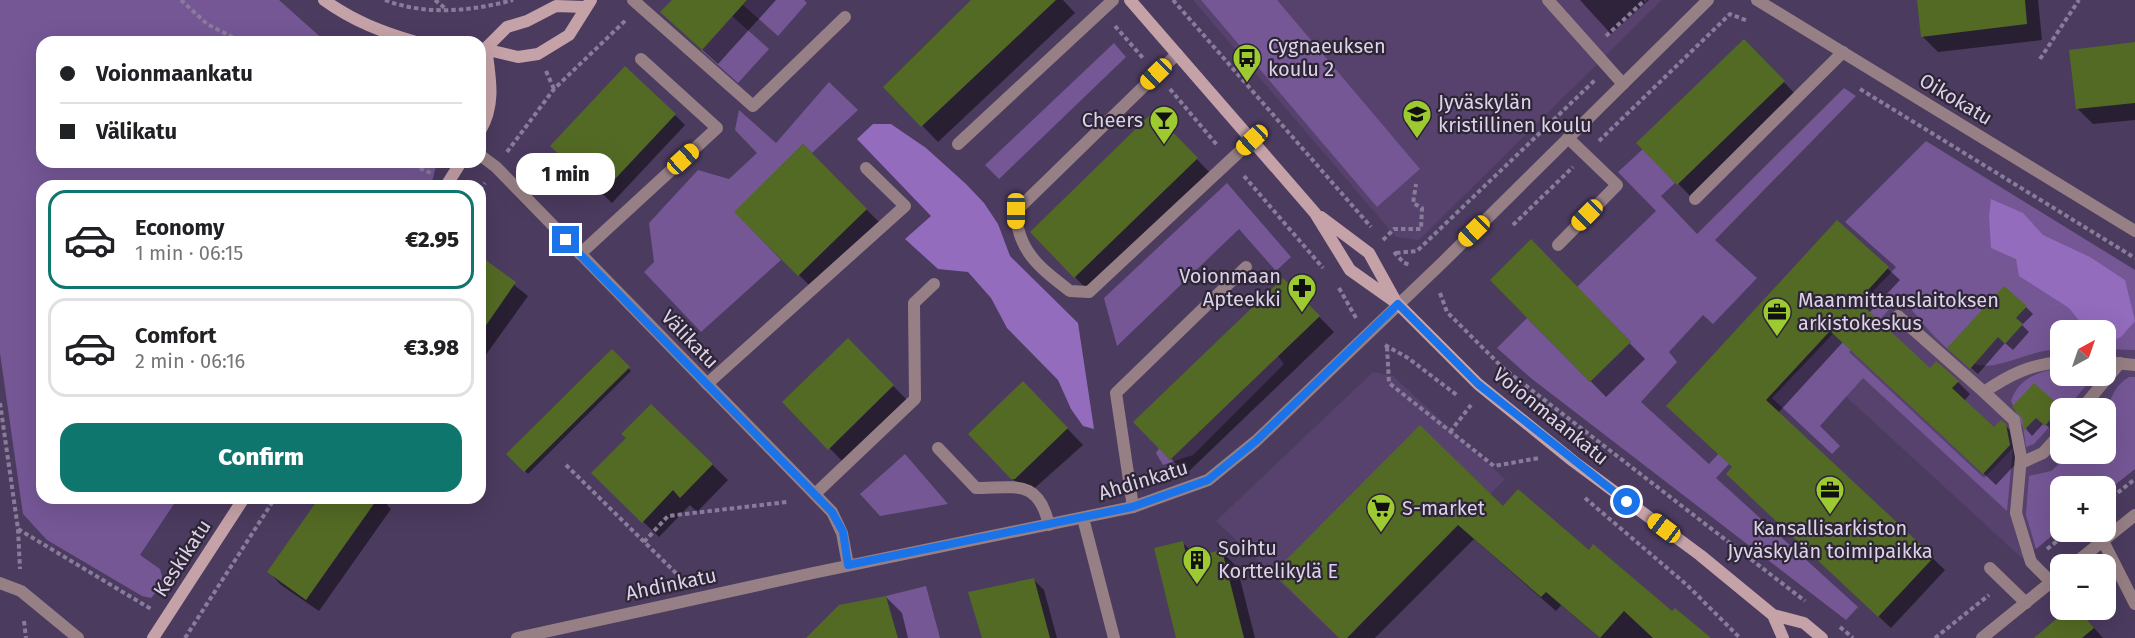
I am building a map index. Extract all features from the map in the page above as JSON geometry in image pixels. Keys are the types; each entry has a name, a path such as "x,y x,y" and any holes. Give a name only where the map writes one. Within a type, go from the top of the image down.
{"main road":[{"path":"324,0 346,16 372,29 396,36"},
{"name":"Voionmaankatu","path":"1130,0 1315,213 1350,270 1398,304 1478,384 1573,461 1700,555 1773,615 1804,623 1822,638"},
{"path":"486,49 518,57 538,54 569,35 588,3"},
{"path":"486,45 507,27 527,21 556,6 588,3"},
{"path":"486,61 493,91 486,119"},
{"name":"Voionmaankatu","path":"1315,213 1369,253 1398,304"},
{"name":"Keskikatu","path":"153,638 240,504"},
{"name":"Voionmaankatu","path":"1773,615 1783,638"}],"street":[{"path":"958,144 1113,0"},
{"path":"1548,0 1623,84"},
{"name":"Ahdinkatu","path":"517,638 848,565 1132,507 1208,480 1231,464 1398,304 1708,0"},
{"name":"Oikokatu","path":"1757,0 2135,231"},
{"path":"636,3 753,106 845,17"},
{"path":"1695,199 1843,52"},
{"path":"1177,54 1016,211 1016,233 1031,257 1070,291 1089,292 1252,140"},
{"path":"580,254 717,128 641,59"},
{"path":"1558,245 1617,185 1568,138"},
{"name":"Välikatu","path":"486,160 496,167 832,512 843,532 848,565"},
{"path":"707,384 904,206 866,168"},
{"path":"1132,507 1116,393 1246,267"},
{"path":"815,494 915,399 914,303 934,284"},
{"path":"1898,316 2014,420 2021,464 2016,513 2031,562 2050,574"},
{"path":"1984,392 2011,374 2041,363 2050,363"},
{"path":"2116,363 2135,365"},
{"path":"2090,398 2120,363"},
{"path":"2021,464 2043,453 2050,445"},
{"path":"938,448 976,488 1019,488 1032,491 1044,504 1049,525"},
{"path":"2116,530 2135,515"},
{"path":"1083,518 1114,638"},
{"path":"2087,554 2102,542"},
{"path":"2104,542 2135,604"},
{"path":"1990,568 2026,603"},
{"path":"0,583 21,591 78,638"},
{"path":"1982,638 2050,583"}],"path":[{"path":"181,0 207,24 230,36"},
{"path":"385,0 399,6 446,10 485,7 513,0"},
{"path":"435,0 446,10"},
{"path":"1173,0 1404,263 1412,265 1442,294 1447,312 1503,368 1813,607"},
{"path":"1592,49 1645,0"},
{"path":"2040,59 2079,0"},
{"path":"486,181 554,89 636,3"},
{"path":"1737,15 1757,27"},
{"path":"1395,253 1418,251 1608,67"},
{"path":"1856,87 2135,258"},
{"path":"418,168 442,180"},
{"path":"1383,240 1394,229 1421,229 1422,208 1413,203 1416,184"},
{"path":"1387,347 1389,383 1494,466 1539,458"},
{"path":"0,403 3,440 18,529 21,591 27,638"},
{"path":"1450,432 1471,405"},
{"path":"566,465 684,581"},
{"path":"2116,494 2135,479"},
{"path":"645,542 668,516 787,502"},
{"path":"18,529 166,618 186,636 271,504"},
{"path":"1832,621 1853,638"}],"shaded area":[{"path":"0,0 279,0 319,36 36,36 36,168 436,168 432,180 36,180 36,504 174,504 140,555 160,569 164,583 151,598 142,596 47,540 23,514 0,353"},
{"path":"747,0 804,0 807,3 778,36 743,5"},
{"name":"Jyväskylän kristillinen koulu","path":"1193,0 1662,0 1419,240 1396,237"},
{"path":"1201,0 1277,0 1420,169 1377,207"},
{"path":"732,16 769,49 738,83 701,50"},
{"path":"1114,43 1126,57 999,179 985,165"},
{"path":"829,82 858,110 812,153 803,144 735,212 781,260 701,332 644,272 654,262 649,223 698,170 729,179 757,153 735,130 739,110 776,143"},
{"path":"1844,88 1856,96 1715,240 1757,278 1713,324 1703,315 1669,352 1677,362 1641,402 1709,464 1742,429 1752,439 1716,478 1858,607 1846,620 1532,379 1497,348 1527,318 1590,382 1631,342 1577,287 1656,211 1618,172 1643,149 1675,183 1661,196 1697,234"},
{"path":"873,124 891,124 926,148 966,184 984,203 998,224 1010,256 1078,323 1094,429 1083,426 1071,409 1058,380 1007,328 991,298 968,272 938,269 905,239 931,216 857,139"},
{"path":"1926,141 2135,270 2135,350 2116,349 2116,320 2050,320 2050,350 1994,365 1980,365 1966,361 1941,343 1901,297 1849,352 1984,478 2013,448 2007,511 1863,378 1820,426 1840,446 1832,454 1772,398 1896,267 1845,222"},
{"path":"1992,182 2135,270 2135,469 2116,484 2116,476 2050,476 2050,537 2023,559 1818,371"},
{"path":"1227,183 1291,257 1276,271 1239,229 1117,346 1104,298"},
{"path":"1991,199 2023,213 2043,235 2090,257 2125,280 2135,321 2121,337 2116,339 2116,320 2079,320 2069,308 2019,276 2016,259 1991,248 1989,216"},
{"path":"1278,356 1284,364 1193,455 1163,465 1156,453 1159,448 1170,460"},
{"path":"2050,370 2050,386 2086,386 2075,398 2050,398 2050,426 2034,444 2026,447 2023,427 2011,401 2014,393 2024,381"},
{"path":"1373,372 1393,376 1505,479 1347,638 1339,638 1216,521"},
{"path":"2129,377 2135,377 2135,469 2116,484 2116,476 2050,476 2050,537 2036,549 2026,515 2029,476 2051,471 2059,464 2116,464 2116,398 2111,398"},
{"path":"905,454 948,504 880,516 860,494"},
{"path":"926,586 940,638 898,638 886,596"}],"building":[{"path":"672,0 747,0 702,50 660,12"},
{"path":"971,0 1056,0 921,127 883,87"},
{"path":"1917,0 2025,0 2027,24 1921,37"},
{"path":"1744,39 1785,81 1677,185 1636,143"},
{"path":"2135,42 2135,103 2076,109 2069,50"},
{"path":"625,66 676,114 601,194 550,146"},
{"path":"1153,112 1198,158 1074,278 1030,232"},
{"path":"803,144 867,209 798,276 734,212"},
{"path":"1837,220 1889,267 1858,301 1930,368 1936,361 1959,381 1952,388 1994,427 2001,420 2006,424 2010,445 1983,474 1830,331 1766,400 1934,557 1878,617 1726,474 1732,467 1666,406"},
{"path":"1531,239 1631,342 1590,382 1490,280"},
{"path":"486,260 516,282 486,325"},
{"path":"1283,278 1320,316 1170,460 1133,422"},
{"path":"2004,286 2027,306 2016,318 2023,324 2005,344 1998,337 1970,369 1947,348"},
{"path":"848,338 894,385 828,450 782,402"},
{"path":"612,349 630,367 524,472 506,454"},
{"path":"1023,381 1068,428 1015,479 1011,479 968,434"},
{"path":"2034,383 2051,398 2050,420 2045,426 2036,418 2024,430 2022,418 2012,407"},
{"path":"651,404 713,464 680,498 673,490 642,523 591,473 626,438 621,434"},
{"path":"1420,425 1503,506 1518,489 1589,550 1593,544 1672,611 1675,608 1711,638 1653,638 1624,611 1600,638 1546,592 1541,597 1458,525 1347,638 1339,638 1273,573"},
{"path":"315,504 374,504 306,600 267,572"},
{"name":"Soihtu Korttelikylä E","path":"1183,541 1187,558 1222,550 1244,638 1176,638 1154,548"},
{"path":"1034,578 1050,638 982,638 968,592"},
{"path":"886,596 898,638 806,638 839,605"},
{"path":"2055,620 2087,620 2094,628 2082,638 2034,638"}],"place":[{"name":"Cygnaeuksen koulu 2","path":"1247,84"},
{"name":"Jyväskylän kristillinen koulu","path":"1417,140"},
{"name":"Cheers","path":"1164,146"},
{"name":"Voionmaan Apteekki","path":"1302,314"},
{"name":"Maanmittauslaitoksen arkistokeskus","path":"1777,338"},
{"name":"Kansallisarkiston Jyväskylän toimipaikka","path":"1830,516"},
{"name":"S-market","path":"1381,534"},
{"name":"Soihtu Korttelikylä E","path":"1197,586"}],"route":[{"path":"566,240 832,512 843,532 848,565 1132,507 1208,480 1231,464 1256,441 1398,304 1478,384 1627,502"}]}
